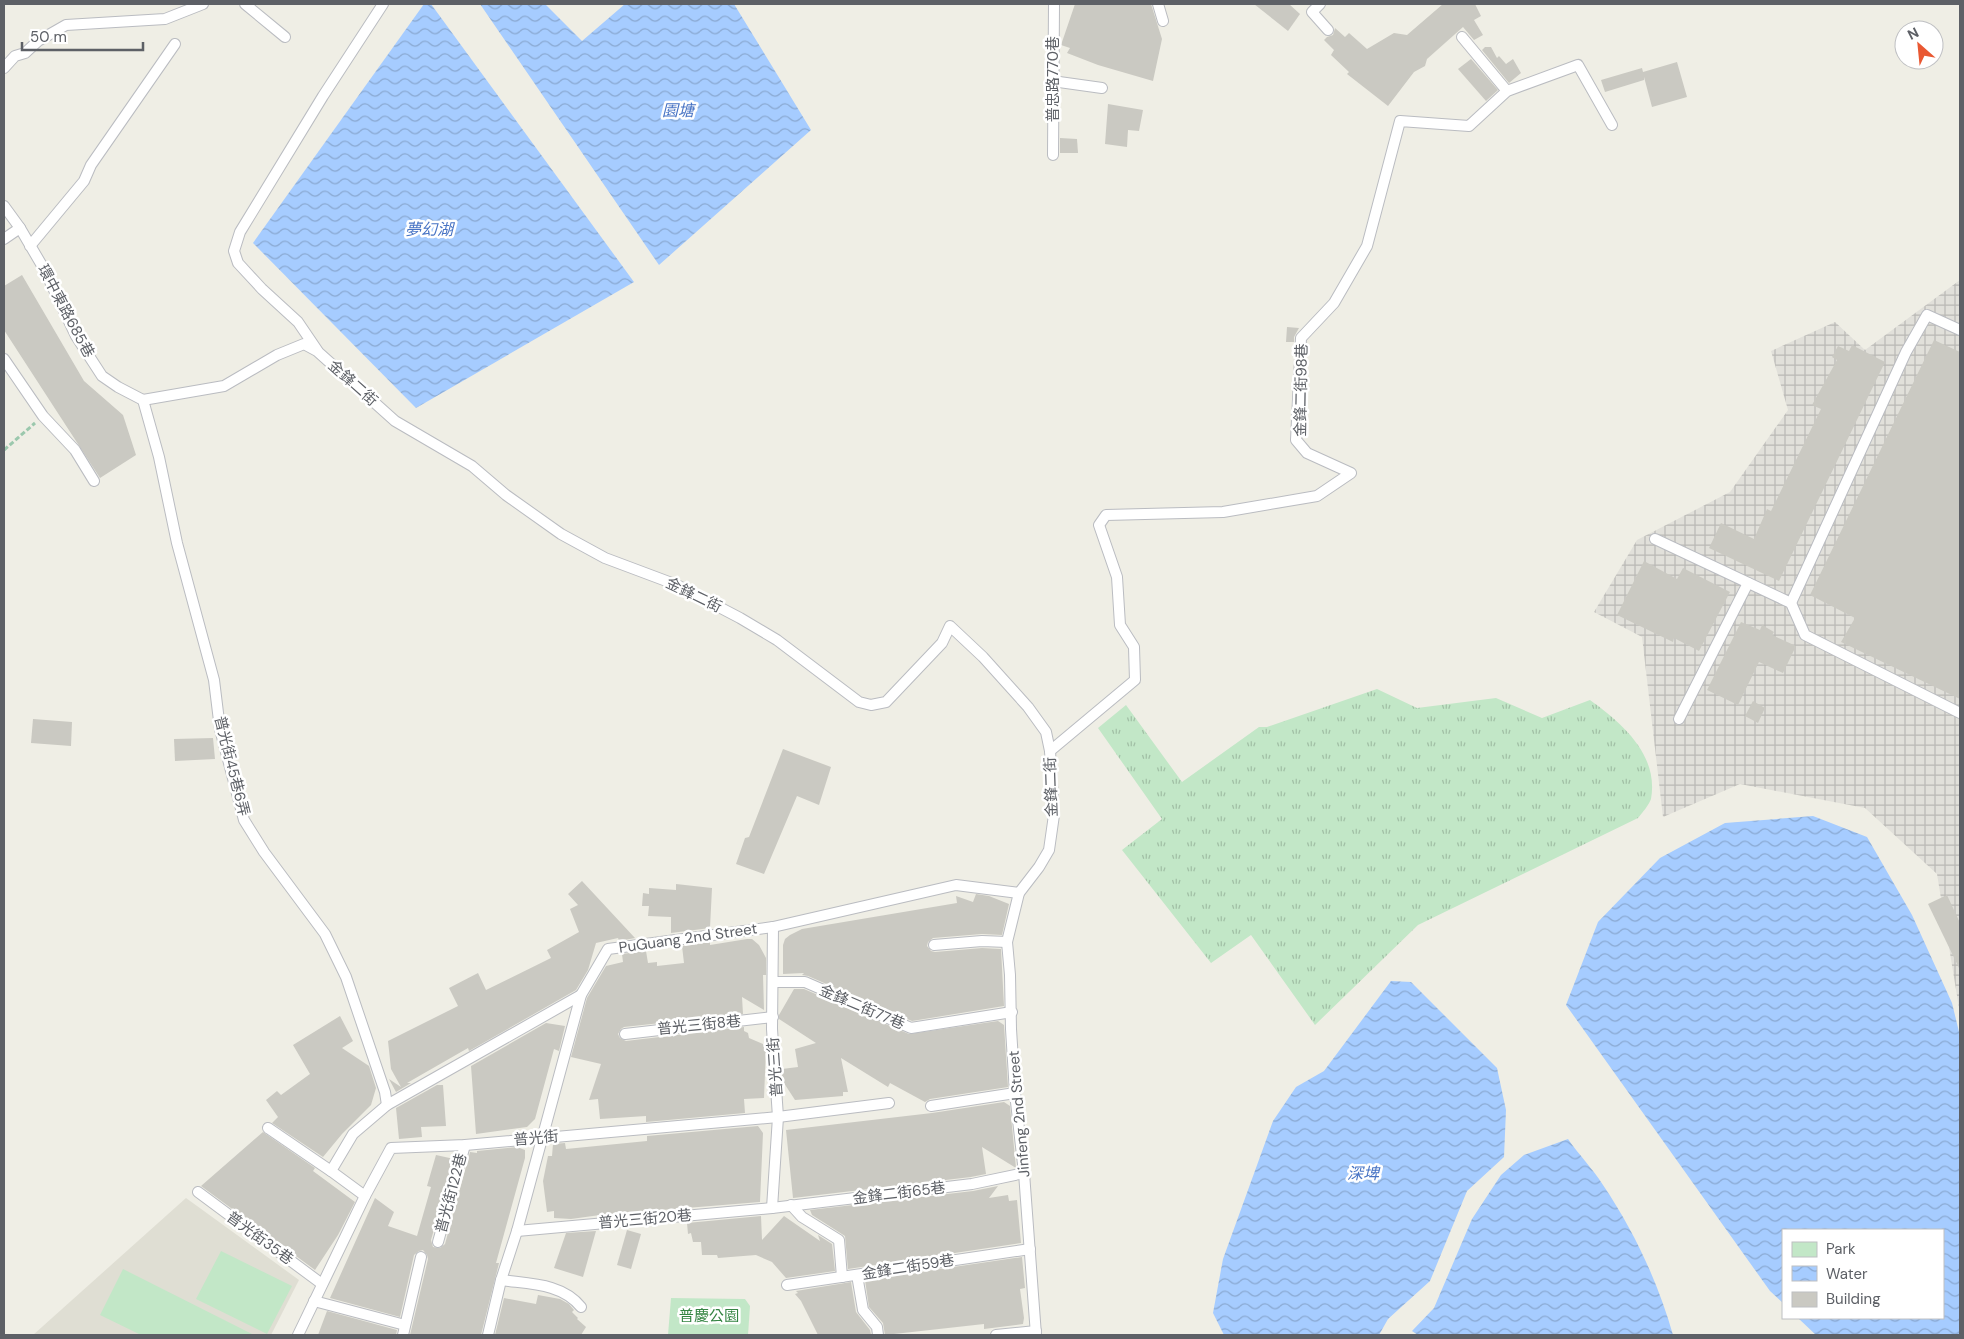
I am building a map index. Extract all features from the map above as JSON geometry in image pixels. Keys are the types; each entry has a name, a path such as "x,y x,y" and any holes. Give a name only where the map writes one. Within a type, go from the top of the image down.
{"lane":[{"path":"4,68 16,56 25,53 38,41 66,25 165,19 203,4"},
{"path":"245,4 285,37"},
{"path":"318,351 298,322 262,289 238,262 234,251 240,232 323,96 383,4"},
{"name":"普忠路770巷","path":"1053,155 1054,4"},
{"path":"1158,4 1163,21"},
{"path":"1320,4 1312,12 1328,30"},
{"path":"1462,38 1507,90"},
{"path":"30,246 84,181 91,165 175,44"},
{"name":"金鋒二街98巷","path":"1050,751 1135,680 1134,647 1120,625 1117,577 1098,525 1106,516 1232,511 1317,496 1351,473 1307,453 1296,440 1301,338 1334,303 1367,246 1400,121 1470,126 1507,90 1578,65 1612,126"},
{"path":"1052,81 1102,88"},
{"name":"環中東路685巷","path":"4,206 20,228 44,270 76,336 102,376 143,400"},
{"path":"4,239 20,228"},
{"path":"1791,603 1906,352 1927,315 1960,330"},
{"name":"金鋒二街","path":"143,400 224,386 277,355 304,344 318,351 395,421 472,466 506,495 561,534 605,558 677,585 740,618 777,640 859,702 871,705 886,702 942,644 950,626 983,657 1028,707 1046,732 1050,751 1054,815 1049,850 1039,867 1019,893"},
{"path":"4,358 43,416 75,450 94,481"},
{"name":"普光街45巷6弄","path":"143,400 159,457 177,543 214,680 220,729 244,820 264,852 325,934 346,977 385,1092 387,1105"},
{"path":"1655,539 1791,603 1805,635 1960,713"},
{"path":"1679,719 1748,583"},
{"name":"PuGuang 2nd Street","path":"488,1335 501,1280 517,1231 581,995 608,950 773,927 956,885 1019,893"},
{"name":"Jinfeng 2nd Street","path":"1019,893 1007,942 1015,1093 1024,1173 1036,1333"},
{"name":"普光三街","path":"772,1208 778,1117 772,982 773,927"},
{"path":"934,945 982,941 1007,942"},
{"name":"金鋒二街77巷","path":"772,982 805,982 911,1028 1012,1012"},
{"path":"331,1172 354,1134 387,1105 581,995"},
{"name":"普光三街8巷","path":"624,1034 773,1017"},
{"path":"931,1106 1015,1093"},
{"name":"普光街","path":"298,1335 365,1196 391,1148 465,1145 778,1117 889,1103"},
{"path":"268,1128 365,1196"},
{"name":"普光街122巷","path":"438,1242 465,1145"},
{"name":"金鋒二街65巷","path":"772,1208 972,1184 1024,1173"},
{"name":"普光街35巷","path":"198,1192 322,1284"},
{"path":"790,1206 802,1217 839,1240 842,1277"},
{"name":"普光三街20巷","path":"517,1231 772,1208"},
{"name":"金鋒二街59巷","path":"787,1285 1030,1249"},
{"path":"314,1301 404,1330 421,1257"},
{"path":"857,1275 863,1310 877,1327 878,1335"},
{"path":"501,1280 556,1288 573,1297 581,1307"},
{"path":"996,1335 1036,1333"}],"path":[{"path":"4,450 43,416"}],"shaded area":[{"path":"1960,280 1960,1014 1937,874 1865,808 1740,784 1663,817 1642,637 1594,612 1637,540 1730,492 1788,410 1771,351 1835,322 1865,350"},
{"path":"186,1198 299,1280 271,1335 33,1335"}],"green space":[{"path":"1377,689 1417,708 1496,698 1542,718 1590,700 1625,730 1644,754 1652,783 1651,799 1638,818 1418,925 1315,1025 1251,935 1211,963 1122,850 1162,819 1098,728 1126,705 1182,782 1259,727 1267,727"},
{"path":"221,1251 292,1286 267,1334 196,1299"},
{"path":"123,1269 254,1335 141,1335 100,1315"},
{"name":"普慶公園","path":"671,1298 745,1299 750,1306 748,1335 668,1335"}],"water":[{"name":"夢幻湖","path":"424,4 431,4 634,282 416,408 253,243"},
{"name":"園塘","path":"480,4 545,4 582,41 625,4 734,4 811,130 659,265"},
{"path":"1813,816 1867,837 1912,915 1952,1003 1960,1036 1960,1335 1816,1335 1799,1319 1944,1319 1944,1229 1782,1229 1782,1302 1770,1291 1566,1005 1598,922 1660,858 1725,823"},
{"name":"深埤","path":"1391,981 1411,982 1497,1068 1506,1110 1504,1157 1467,1191 1430,1281 1388,1319 1379,1335 1224,1335 1213,1313 1223,1259 1273,1121 1296,1087 1324,1071"},
{"path":"1568,1139 1599,1179 1625,1220 1652,1276 1673,1335 1418,1335 1412,1331 1434,1308 1472,1219 1501,1175 1524,1155"}],"building":[{"path":"1075,4 1151,4 1162,39 1153,81 1098,65 1067,53 1070,48 1061,45"},
{"path":"1254,4 1289,4 1300,14 1288,31"},
{"path":"1443,4 1475,4 1481,16 1474,20 1483,35 1474,40 1463,27 1427,59 1425,66 1414,72 1388,106 1347,74 1349,72 1331,55 1334,50 1324,40 1333,35 1335,28 1345,37 1349,33 1367,49 1394,33 1407,35"},
{"path":"1485,47 1491,47 1497,58 1499,56 1506,64 1513,59 1521,73 1509,83 1482,50"},
{"path":"1471,59 1498,90 1486,101 1458,69"},
{"path":"1677,62 1687,97 1652,107 1644,77 1644,80 1605,92 1601,80 1642,68 1643,72"},
{"path":"1108,104 1143,110 1139,131 1128,130 1127,147 1105,144"},
{"path":"1060,138 1077,139 1078,153 1060,153"},
{"path":"22,275 84,381 123,415 136,455 100,478 4,330 4,286"},
{"path":"1287,327 1299,328 1294,337 1294,342 1286,342"},
{"path":"1934,340 1960,352 1960,699 1841,642 1855,618 1810,595"},
{"path":"1852,345 1885,362 1779,581 1709,548 1721,523 1754,539 1767,509 1771,511 1821,409 1812,405 1837,360 1832,357 1838,346 1849,351"},
{"path":"1644,561 1677,579 1683,568 1730,592 1699,651 1674,638 1673,642 1617,615"},
{"path":"1741,622 1760,630 1762,625 1774,632 1772,635 1796,646 1783,673 1759,662 1738,705 1707,690"},
{"path":"1753,701 1765,708 1758,723 1745,716"},
{"path":"33,719 72,722 71,746 31,743"},
{"path":"213,738 215,759 175,761 174,739"},
{"path":"783,749 831,767 819,805 797,796 764,874 736,864 745,838 749,837"},
{"path":"582,881 635,938 619,941 618,938 596,943 588,970 576,990 469,1051 468,1048 407,1083 411,1083 396,1092 389,1079 401,1087 391,1069 388,1041 458,1006 449,988 478,973 486,990 551,958 547,950 579,932 570,909 578,905 568,894"},
{"path":"676,884 712,888 710,928 671,933 671,917 648,916 649,906 642,906 643,893 649,894 649,888 676,890"},
{"path":"976,894 989,896 1009,904 1002,935 982,934 933,938 928,942 927,946 931,951 935,952 982,948 1001,949 1004,1006 912,1021 802,975 804,973 783,974 783,945 785,939 802,929 957,903 956,896 973,902"},
{"path":"1947,895 1960,923 1960,970 1928,904"},
{"path":"752,939 759,945 766,958 766,975 763,975 764,1010 742,997 743,1014 624,1027 618,1034 620,1038 626,1041 744,1027 744,1031 748,1033 749,1038 763,1044 766,1048 764,1098 744,1099 745,1113 646,1122 646,1116 600,1119 598,1099 589,1100 601,1064 571,1057 587,998 606,966 623,962 622,954 646,951 648,963 657,962 657,966 684,963 682,946 710,942 710,945"},
{"path":"794,989 804,989 909,1034 998,1021 1004,1025 1008,1087 930,1099 925,1102 890,1083 888,1087 841,1058 848,1092 843,1092 843,1096 795,1100 782,1080 782,1069 798,1067 795,1049 816,1043 779,1019 779,1015"},
{"path":"340,1016 353,1041 342,1048 369,1066 376,1088 371,1105 342,1134 323,1157 272,1123 278,1117 266,1100 277,1091 281,1095 310,1074 293,1045"},
{"path":"546,1023 565,1026 559,1051 554,1049 535,1119 527,1127 476,1134 471,1066"},
{"path":"437,1085 443,1085 446,1126 421,1127 422,1137 399,1139 396,1108"},
{"path":"1004,1102 1010,1106 1016,1168 982,1147 986,1174 793,1198 786,1130 932,1113"},
{"path":"758,1126 763,1133 760,1202 571,1219 554,1218 554,1211 547,1212 543,1181 548,1156 552,1156 553,1144 565,1143 566,1149 647,1141 647,1136"},
{"path":"263,1132 315,1168 313,1171 355,1202 338,1235 315,1270 201,1186"},
{"path":"517,1147 525,1150 525,1158 496,1263 499,1263 481,1335 410,1335 428,1259 423,1250 414,1255 400,1317 330,1298 375,1198 394,1212 388,1226 417,1236 431,1187 427,1186 436,1155 454,1159 431,1240 433,1247 440,1248 445,1244 470,1152 477,1153 477,1151"},
{"path":"998,1186 989,1198 1008,1195 1009,1201 1017,1200 1021,1243 848,1269 845,1236 812,1215 810,1210 973,1191"},
{"path":"761,1216 762,1240 784,1216 820,1241 818,1235 832,1244 835,1271 786,1278 772,1262 756,1255 718,1258 717,1255 702,1255 701,1242 693,1242 691,1233 688,1234 687,1223"},
{"path":"627,1230 641,1234 631,1269 617,1265"},
{"path":"596,1231 583,1277 554,1268 566,1233"},
{"path":"1022,1257 1025,1288 1020,1289 1024,1318 1023,1324 984,1329 984,1324 885,1335 883,1323 869,1307 865,1280"},
{"path":"851,1282 856,1312 870,1330 871,1335 818,1335 801,1301 795,1294 798,1293 796,1291"},
{"path":"538,1295 560,1299 569,1304 574,1310 572,1312 577,1319 586,1327 581,1335 495,1335 504,1298 536,1304"},
{"path":"327,1311 397,1330 396,1335 318,1335"}]}
